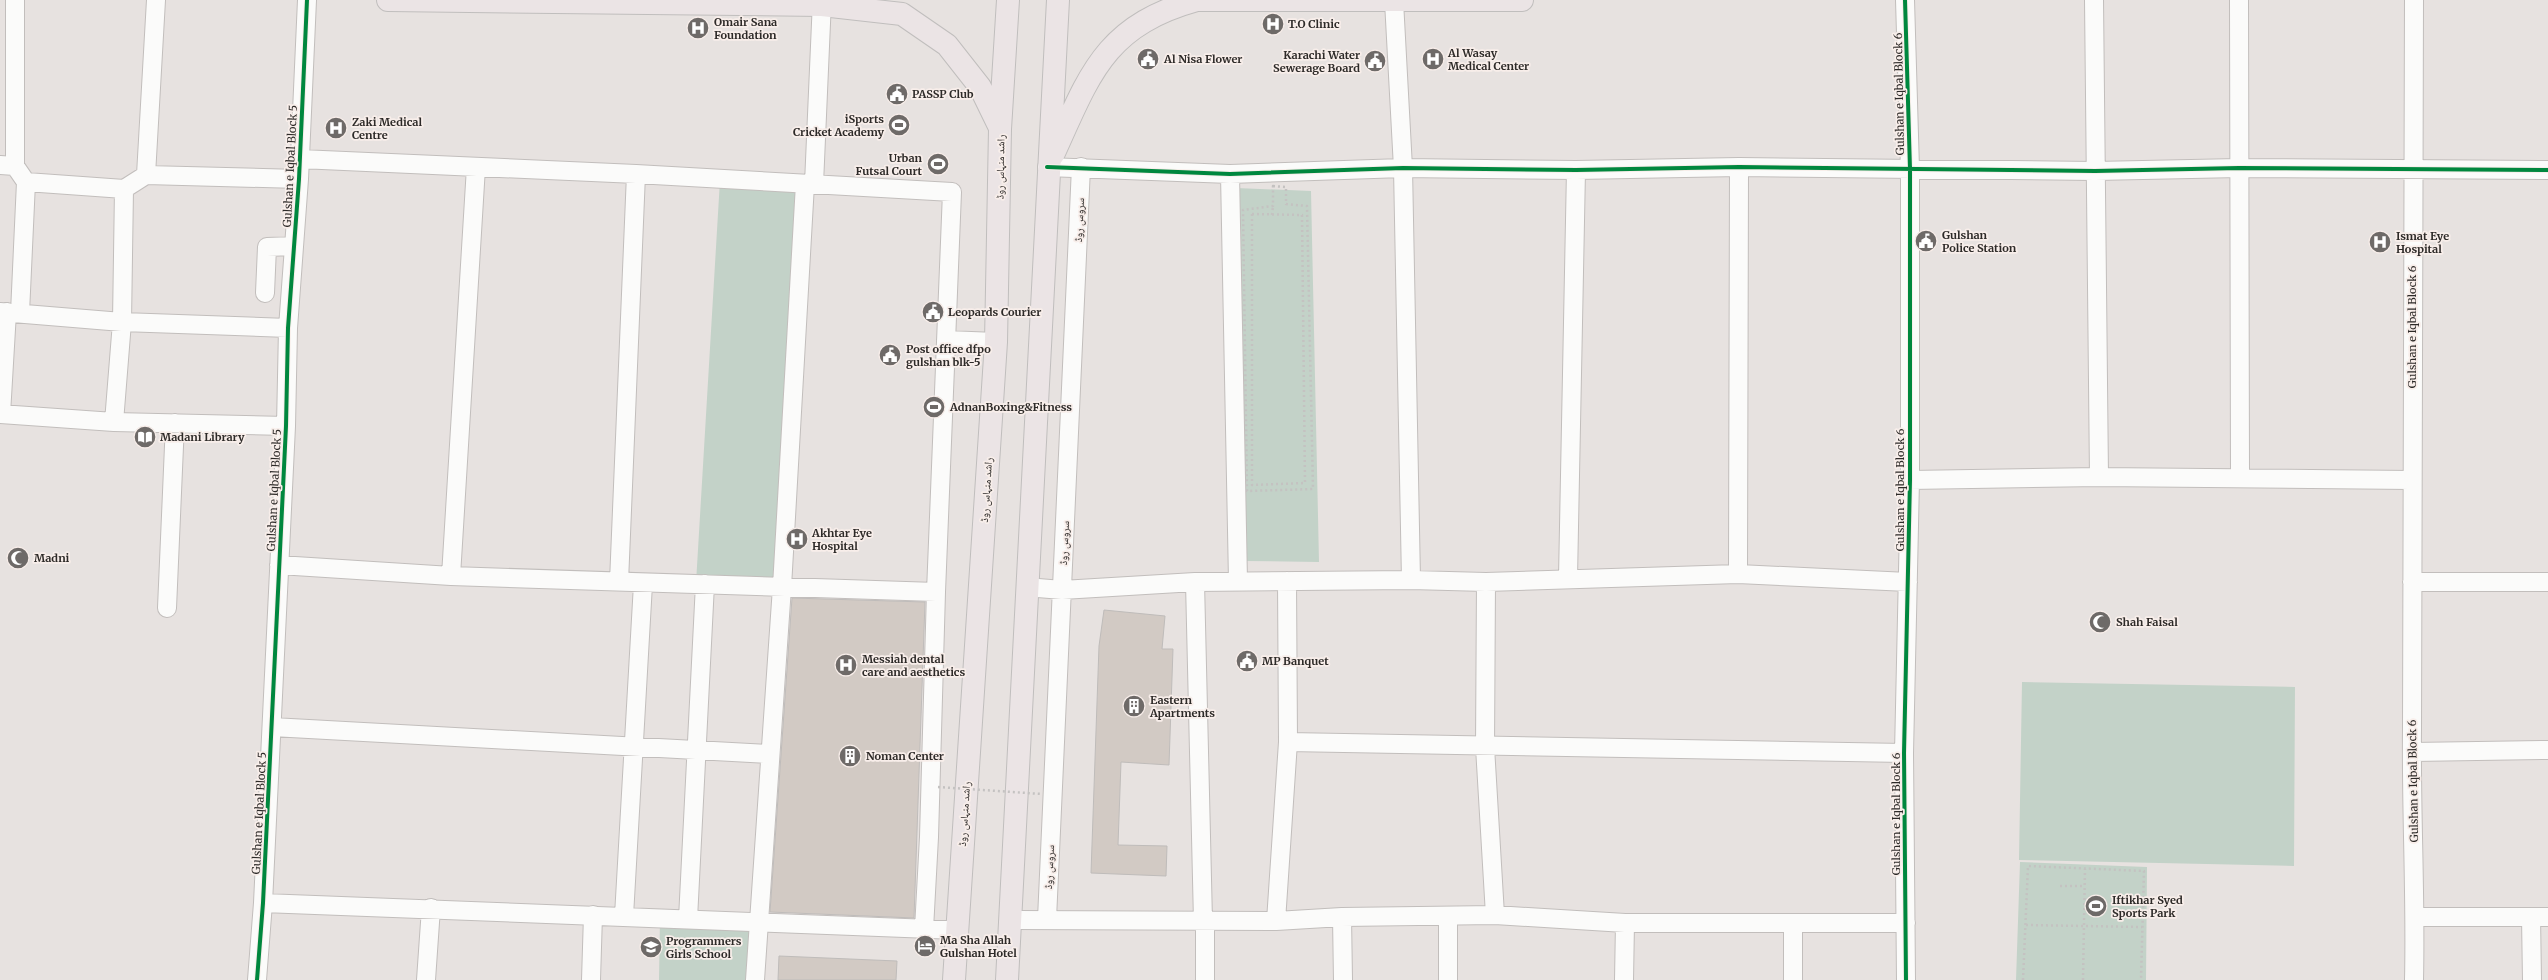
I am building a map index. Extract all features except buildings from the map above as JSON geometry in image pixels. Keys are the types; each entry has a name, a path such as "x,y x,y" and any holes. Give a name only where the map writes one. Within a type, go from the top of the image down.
{"main road":[{"path":"388,0 822,2 902,14 947,44 980,87 1000,129"},
{"name":"راشد منہاس روڈ","path":"954,980 996,342 1000,129 1008,0"},
{"path":"1007,980 1026,587 1058,0"},
{"path":"1048,167 1079,99 1101,59 1121,37 1151,17 1169,8 1197,0 1522,0"},
{"path":"1008,950 1017,980"}],"street":[{"path":"15,0 8,165 26,182 124,189 146,175 299,179"},
{"path":"146,175 156,0"},
{"name":"Gulshan e Iqbal Block 5","path":"257,980 263,903 272,727 286,426 288,328 299,179 306,0"},
{"path":"1394,0 1403,168 1411,580"},
{"name":"Gulshan e Iqbal Block 6","path":"1905,0 1910,169 1910,480 1904,753 1906,980"},
{"path":"2094,0 2099,477"},
{"path":"2239,0 2240,478"},
{"name":"Gulshan e Iqbal Block 6","path":"2414,0 2411,480 2412,752 2415,917 2414,980"},
{"path":"755,980 769,754 782,587 822,2"},
{"path":"300,159 636,174 952,192 936,592 929,837 924,929"},
{"path":"451,576 476,167"},
{"path":"1048,167 1230,174 1403,168 1576,170 1739,167 2095,171 2239,168 2548,170"},
{"path":"1738,574 1739,167"},
{"name":"سروس روڈ","path":"1047,919 1081,168"},
{"path":"1568,578 1576,170"},
{"path":"619,582 636,174"},
{"path":"1230,174 1238,581"},
{"path":"26,182 9,312 0,414 114,422 286,426"},
{"path":"114,422 122,322 124,189"},
{"path":"265,293 267,247 294,246"},
{"path":"9,312 122,322 288,328"},
{"path":"946,340 996,342"},
{"path":"167,608 174,423"},
{"path":"1910,480 2099,477 2411,480"},
{"path":"279,565 451,576 643,584 705,584 936,592"},
{"path":"1026,587 1062,590 1195,582 1411,580 1486,582 1568,578 1738,574 1908,582"},
{"path":"1276,921 1288,742 1287,581"},
{"path":"1195,582 1205,980"},
{"path":"1486,582 1485,747 1495,915"},
{"path":"2412,582 2548,582"},
{"path":"624,916 643,584"},
{"path":"688,919 705,584"},
{"path":"272,727 769,754"},
{"path":"1288,742 1485,747 1904,753"},
{"path":"2412,752 2548,750"},
{"path":"263,903 431,908 957,930"},
{"path":"426,980 431,908"},
{"path":"591,980 593,915"},
{"path":"1010,920 1276,921 1342,917 1495,915 1625,923 1793,924 1906,922"},
{"path":"1448,916 1448,980"},
{"path":"1342,917 1343,980"},
{"path":"2415,917 2540,917 2532,980"},
{"path":"1624,980 1625,923"},
{"path":"1793,924 1793,980"}],"path":[{"path":"1272,215 1273,206 1273,186 1286,187 1286,204 1307,206 1313,489 1247,491 1243,210 1273,206"},
{"path":"1252,214 1272,215 1302,215 1305,483 1252,485 1252,214"},
{"path":"938,787 1042,794"},
{"path":"2023,980 2028,866 2144,871 2142,980"},
{"path":"2083,980 2085,869"},
{"path":"2060,886 2085,886"},
{"path":"2026,925 2142,927"}],"shaded area":[{"path":"720,180 805,184 783,587 696,583"},
{"path":"1236,188 1311,191 1319,562 1245,561"},
{"path":"2022,682 2295,687 2294,866 2019,860"},
{"path":"2020,862 2147,867 2146,980 2016,980"},
{"path":"660,918 762,922 758,980 659,980"}],"cycle path":[{"path":"257,980 263,903 286,426 288,328 299,179 307,0"},
{"path":"1905,0 1910,169 1910,480 1904,753 1906,980"},
{"path":"1047,167 1230,174 1403,168 1576,170 1739,167 2095,171 2239,168 2548,170"}],"place":[{"name":"T.O Clinic","path":"1273,24"},
{"name":"Omair Sana Foundation","path":"698,28"},
{"name":"Al Nisa Flower","path":"1148,59"},
{"name":"Al Wasay Medical Center","path":"1433,59"},
{"name":"Karachi Water Sewerage Board","path":"1375,61"},
{"name":"PASSP Club","path":"897,94"},
{"name":"iSports Cricket Academy","path":"899,125"},
{"name":"Zaki Medical Centre","path":"336,128"},
{"name":"Urban Futsal Court","path":"938,164"},
{"name":"Gulshan Police Station","path":"1926,241"},
{"name":"Ismat Eye Hospital","path":"2380,242"},
{"name":"Leopards Courier","path":"933,312"},
{"name":"Post office dfpo gulshan blk-5","path":"890,355"},
{"name":"AdnanBoxing&Fitness","path":"934,407"},
{"name":"Madani Library","path":"145,437"},
{"name":"Akhtar Eye Hospital","path":"797,539"},
{"name":"Madni","path":"18,558"},
{"name":"Shah Faisal","path":"2100,622"},
{"name":"MP Banquet","path":"1247,661"},
{"name":"Messiah dental care and aesthetics","path":"846,665"},
{"name":"Eastern Apartments","path":"1134,706"},
{"name":"Noman Center","path":"850,756"},
{"name":"Iftikhar Syed Sports Park","path":"2096,906"},
{"name":"Ma Sha Allah Gulshan Hotel","path":"925,946"},
{"name":"Programmers Girls School","path":"651,947"}]}
